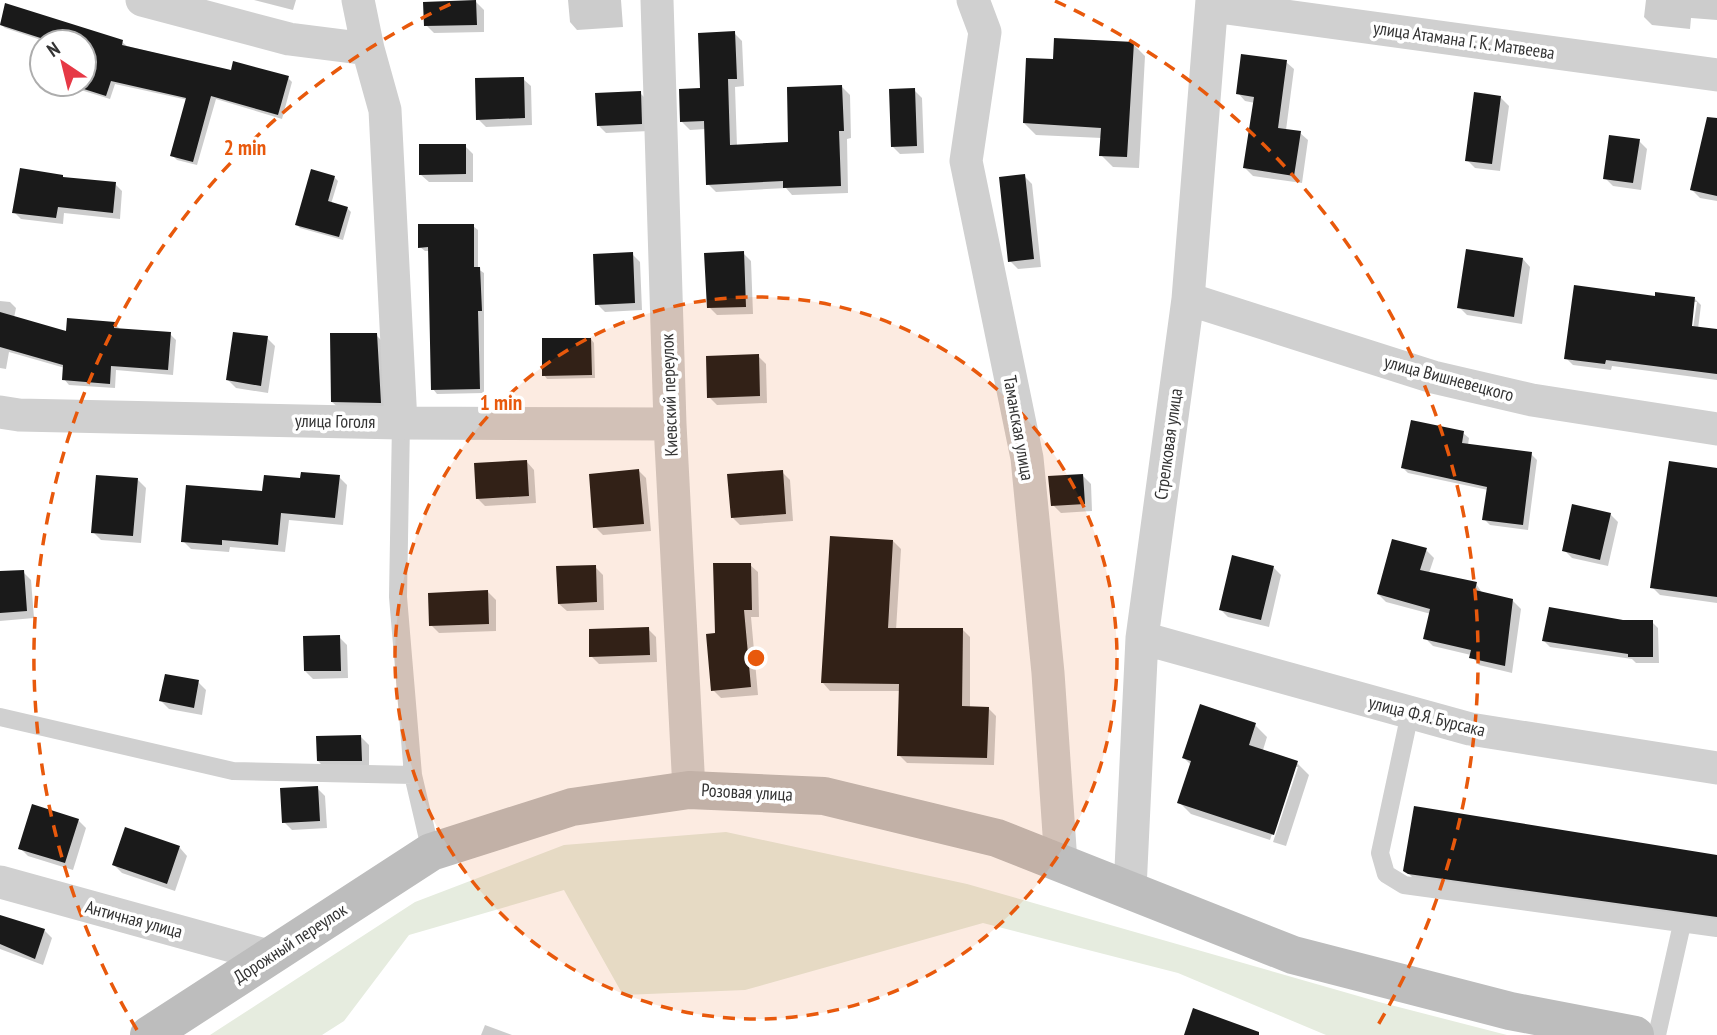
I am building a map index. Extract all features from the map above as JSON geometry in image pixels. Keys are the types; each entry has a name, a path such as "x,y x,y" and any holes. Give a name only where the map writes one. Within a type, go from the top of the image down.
{"main road":[{"name":"Розовая улица","path":"431,852 572,807 689,790 824,796 997,838 1293,955 1510,1011 1635,1035"},
{"name":"Дорожный переулок","path":"149,1035 431,852"}],"street":[{"path":"142,0 289,39 368,48"},
{"path":"359,0 384,110 401,423"},
{"name":"Киевский переулок","path":"657,0 670,424 689,790"},
{"name":"Таманская улица","path":"973,0 985,32 966,161 1027,458 1048,673 1061,863"},
{"name":"улица Атамана Г. К. Матвеева","path":"1212,3 1717,75"},
{"name":"Стрелковая улица","path":"1129,889 1142,638 1188,299 1212,3"},
{"name":"улица Вишневецкого","path":"1188,299 1433,377 1532,400 1717,429"},
{"name":"улица Гоголя","path":"0,412 19,415 401,423 670,424"},
{"name":"улица Ф.Я. Бурсака","path":"1142,638 1470,729 1717,768"},
{"name":"Античная улица","path":"0,882 268,956"}],"lane":[{"path":"401,423 398,597 413,775 431,852"},
{"path":"1410,713 1380,852 1385,874 1404,885 1717,928"},
{"path":"0,717 233,771 413,775"},
{"path":"1657,1035 1682,924"}],"shaded area":[{"path":"726,832 967,884 1379,1002 1507,1035 1326,1035 1178,973 983,923 745,990 623,995 564,890 409,935 344,1021 322,1035 210,1035 415,902 564,845"}],"building":[{"path":"476,0 477,25 424,26 423,2"},
{"path":"5,3 85,28 28,28 28,34 0,25"},
{"path":"735,31 737,79 728,79 730,145 788,142 787,87 842,85 844,131 839,131 841,186 783,188 783,181 706,185 704,121 680,122 679,89 700,88 698,33"},
{"path":"98,32 123,40 122,45 231,70 233,61 289,76 278,115 211,96 193,162 170,156 186,98 111,81 106,96 98,93"},
{"path":"1054,38 1134,42 1127,157 1099,156 1101,128 1023,123 1026,58 1053,59"},
{"path":"1241,54 1287,60 1278,128 1301,131 1294,176 1243,168 1254,97 1236,94"},
{"path":"524,77 525,118 476,120 475,78"},
{"path":"915,88 917,146 891,147 889,89"},
{"path":"641,91 642,124 597,126 595,93"},
{"path":"1474,92 1501,96 1492,164 1465,161"},
{"path":"1707,117 1717,118 1717,196 1690,190"},
{"path":"1609,135 1640,139 1633,183 1603,179"},
{"path":"419,144 466,144 466,174 419,175"},
{"path":"20,168 63,177 116,182 113,213 58,207 56,218 12,213"},
{"path":"311,169 335,176 328,201 348,207 339,237 295,225"},
{"path":"1025,174 1034,259 1008,262 999,177"},
{"path":"418,224 474,224 474,267 480,267 482,311 478,311 480,389 431,390 428,247 418,248"},
{"path":"1466,249 1523,258 1514,317 1457,308"},
{"path":"744,251 746,307 707,308 704,253"},
{"path":"633,252 635,303 595,305 593,254"},
{"path":"1574,285 1655,296 1655,292 1695,297 1692,326 1717,329 1717,374 1606,360 1605,364 1564,359"},
{"path":"0,312 66,331 67,318 115,322 114,328 171,332 168,370 111,366 110,384 62,380 63,365 0,347"},
{"path":"233,332 268,336 261,386 226,380"},
{"path":"330,333 377,333 381,403 331,402"},
{"path":"542,338 591,338 592,375 542,376"},
{"path":"759,354 760,396 707,398 706,356"},
{"path":"1411,420 1464,431 1462,443 1532,452 1523,525 1482,520 1487,487 1401,468"},
{"path":"527,460 529,496 476,499 474,463"},
{"path":"1669,461 1717,468 1717,597 1650,588"},
{"path":"639,469 644,524 593,528 589,474"},
{"path":"783,470 786,514 731,518 727,474"},
{"path":"301,472 340,475 335,518 281,513 278,545 222,540 222,545 181,542 186,485 262,491 264,475 300,478"},
{"path":"1083,474 1085,504 1051,506 1048,476"},
{"path":"96,475 138,478 133,536 91,533"},
{"path":"1572,504 1611,513 1600,560 1562,551"},
{"path":"830,536 893,540 888,628 963,628 962,706 989,707 987,758 897,756 899,684 821,683"},
{"path":"1392,539 1427,548 1420,570 1477,582 1475,590 1513,599 1505,666 1469,658 1471,650 1423,639 1430,609 1377,594"},
{"path":"1232,555 1274,566 1261,620 1219,610"},
{"path":"713,563 751,563 752,610 744,610 751,687 711,691 706,634 715,633"},
{"path":"596,565 597,602 558,604 556,566"},
{"path":"24,570 27,611 0,613 0,571"},
{"path":"488,590 489,624 429,626 428,593"},
{"path":"1549,607 1623,620 1653,620 1653,657 1628,657 1628,654 1542,641"},
{"path":"649,627 650,655 589,657 589,629"},
{"path":"340,635 341,671 304,671 303,636"},
{"path":"165,674 199,680 194,708 159,701"},
{"path":"1200,704 1256,723 1249,745 1298,761 1274,835 1177,803 1191,761 1182,758"},
{"path":"361,735 362,761 317,761 316,736"},
{"path":"318,786 320,821 282,823 280,788"},
{"path":"32,804 79,819 65,863 18,849"},
{"path":"1414,806 1717,855 1717,917 1408,874 1403,871"},
{"path":"125,827 180,846 167,884 112,865"},
{"path":"0,915 45,929 35,959 0,944"},
{"path":"1193,1008 1259,1032 1259,1035 1184,1035"}]}
